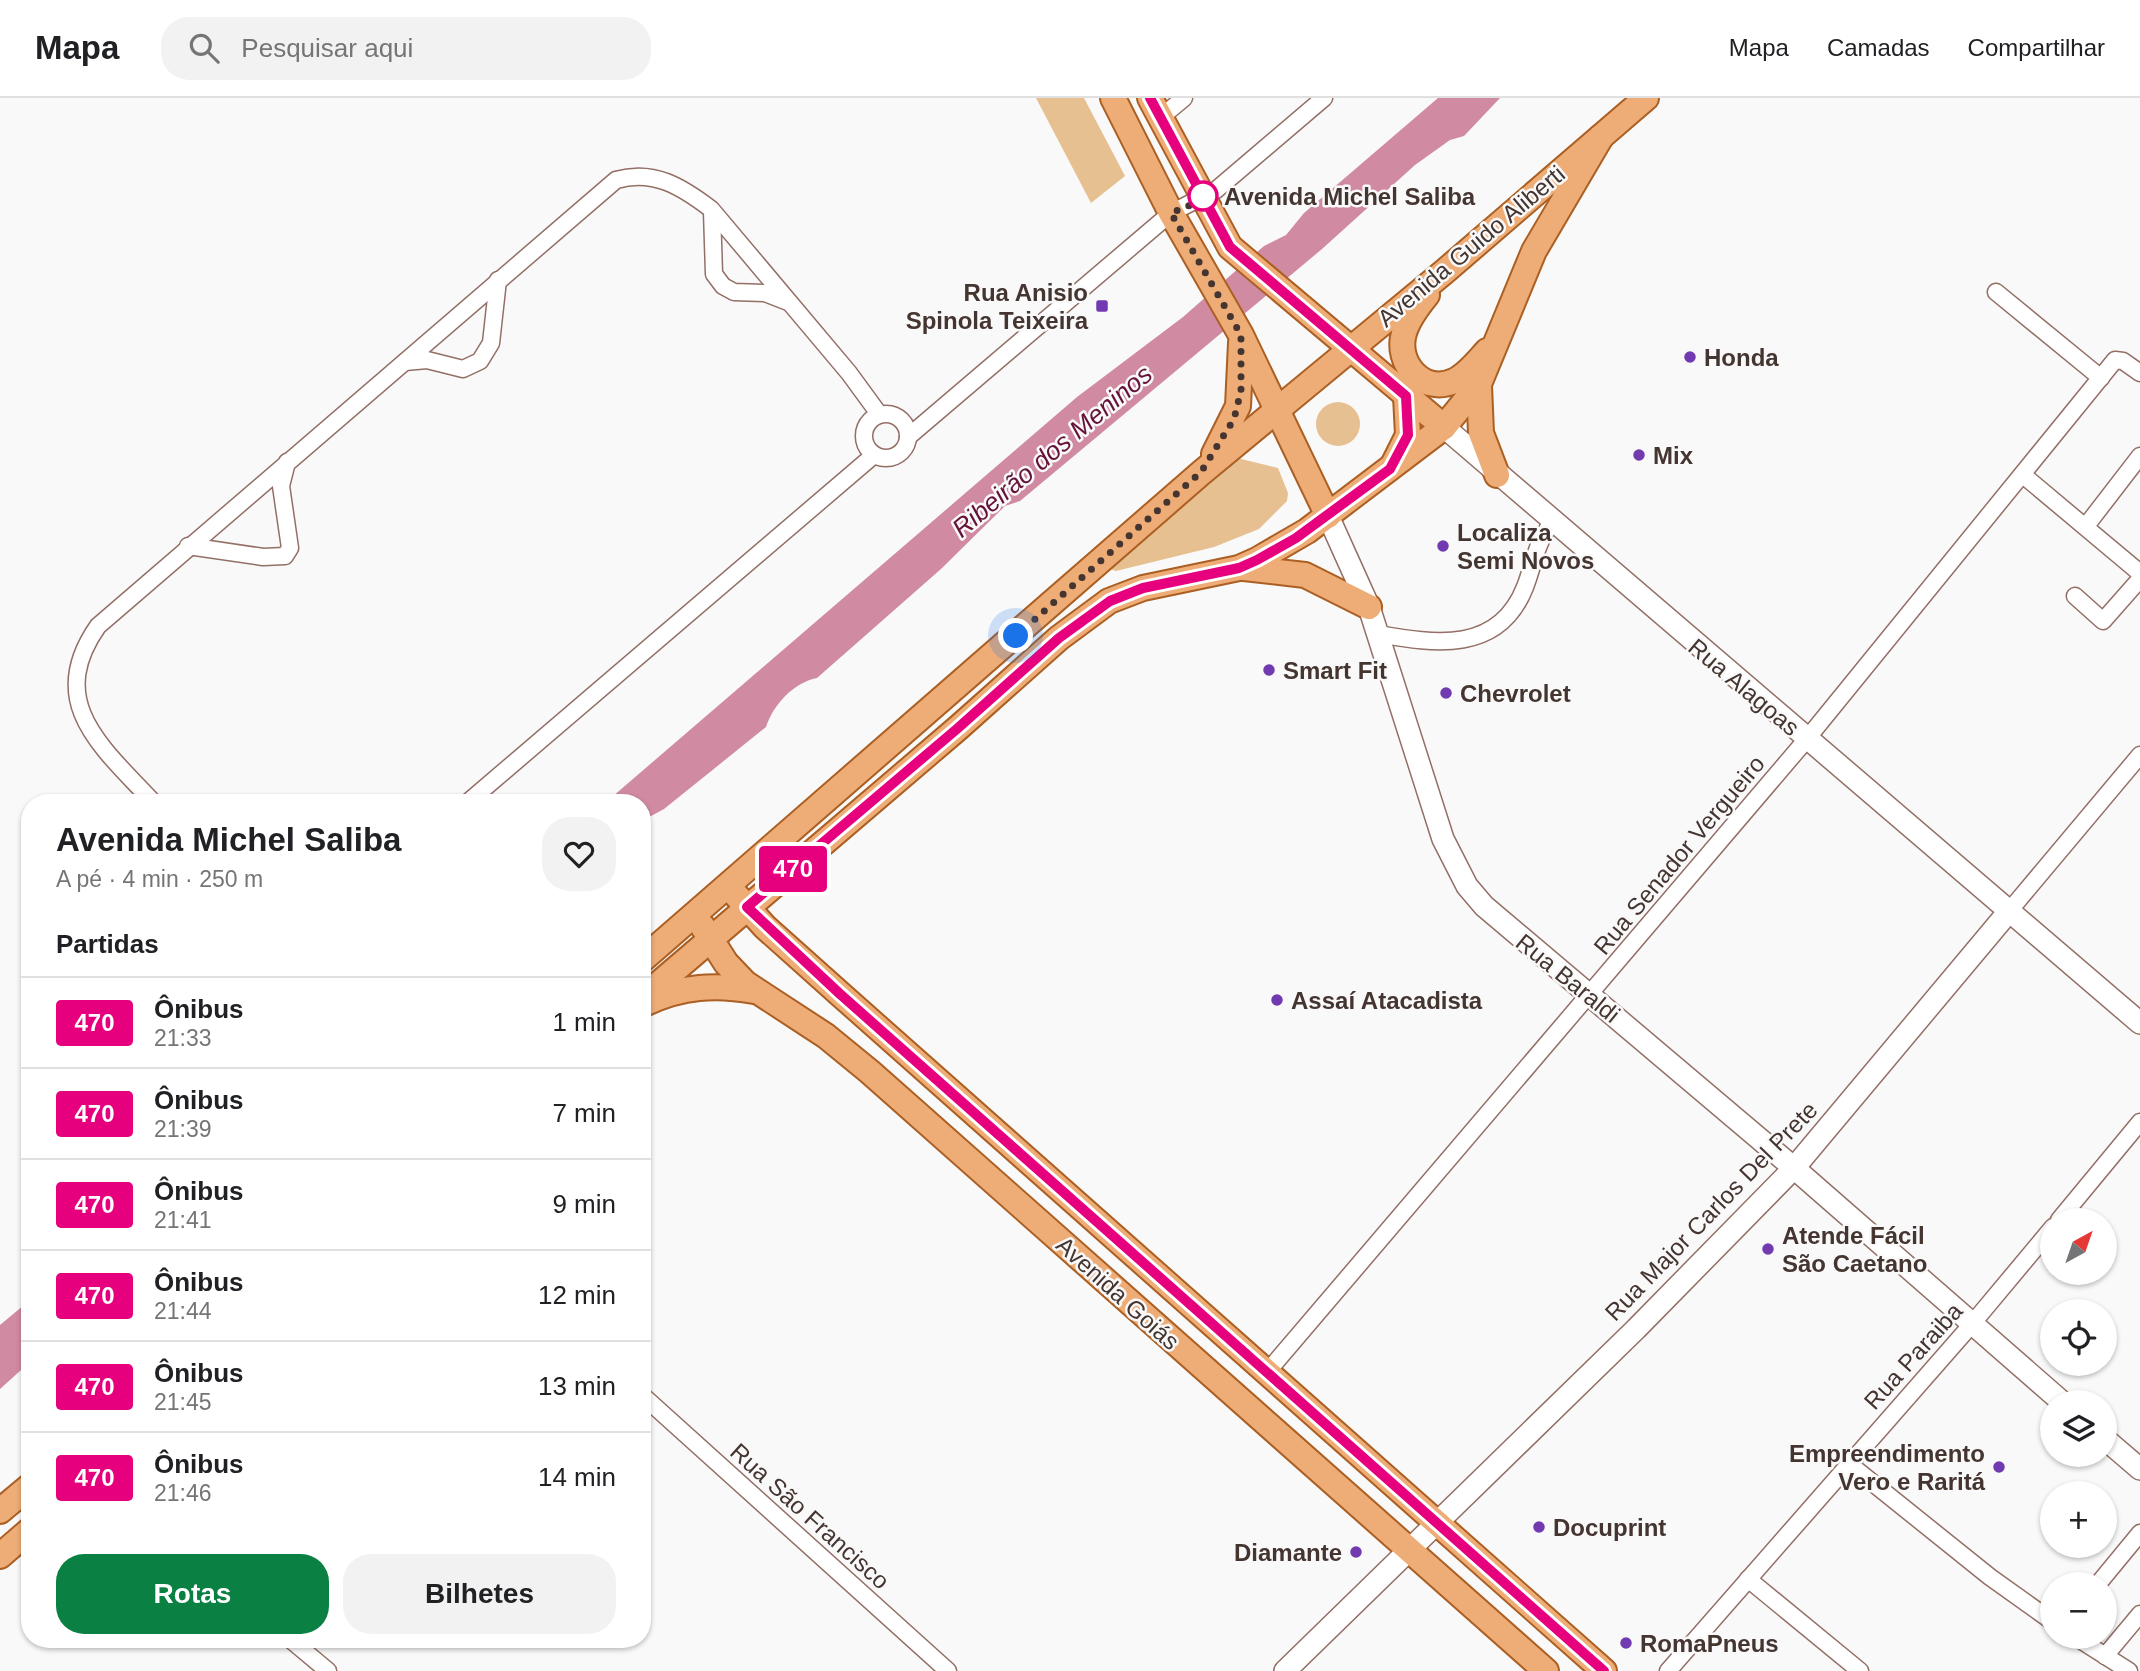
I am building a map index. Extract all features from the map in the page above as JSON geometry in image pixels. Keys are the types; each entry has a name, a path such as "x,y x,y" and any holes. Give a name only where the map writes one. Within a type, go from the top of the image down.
{"main road":[{"name":"Rua Baraldi","path":"1113,98 1171,213 1240,333 1328,516"},
{"name":"Avenida Guido Aliberti","path":"651,952 1201,472 1444,272 1646,98"},
{"name":"Rua Alagoas","path":"1155,108 1230,247 1444,427"},
{"name":"Avenida Guido Aliberti","path":"651,990 958,728 1059,638 1110,601 1143,588 1239,568 1278,550 1328,516 1444,427 1479,384 1534,251 1601,136"},
{"path":"1444,272 1413,314 1403,334 1405,360 1415,375 1432,384 1453,382 1468,372 1502,332"},
{"path":"1201,472 1227,433 1238,406 1242,379 1240,333"},
{"path":"1479,384 1480,433 1497,475"},
{"path":"1390,469 1408,435 1406,396"},
{"path":"1239,568 1305,575 1369,607"},
{"name":"Avenida Goiás","path":"729,887 747,907 899,1047 1268,1371 1434,1527 1604,1671"},
{"name":"Avenida Goiás","path":"695,915 732,970 754,991 826,1036 860,1063 1546,1671"},
{"path":"651,1001 685,988 725,987 754,991"},
{"path":"0,1511 21,1494"},
{"path":"0,1556 21,1538"}],"street":[{"path":"1155,108 1184,98"},
{"path":"879,414 867,423 863,437 874,455 889,458 896,456 902,451 908,437 1171,213 1205,199 1324,98"},
{"path":"146,794 87,728 78,710 78,667 87,643 98,626 498,279 617,180 648,175 685,190 712,211 879,414 899,418 908,437"},
{"path":"712,211 715,233 714,274 723,286 734,292 765,293 790,303"},
{"path":"405,362 427,360 463,369 480,362 491,343 498,279"},
{"path":"1996,292 2101,378"},
{"name":"Rua Senador Vergueiro","path":"1268,1371 1806,740 2115,360 2123,361 2140,373"},
{"name":"Rua Alagoas","path":"1444,427 1552,523 2140,1023"},
{"path":"478,794 874,455"},
{"path":"2086,526 2140,456"},
{"path":"188,547 262,557 285,556 290,548 281,486 287,462"},
{"path":"2022,475 2140,573"},
{"name":"Rua Baraldi","path":"1328,516 1369,607 1443,839 1461,876 1483,906 1794,1168 2048,1390"},
{"path":"1378,634 1427,643 1452,642 1467,640 1491,629 1520,598 1539,541 1552,523"},
{"path":"2075,596 2103,621 2140,579"},
{"name":"Rua Major Carlos Del Prete","path":"1285,1671 1434,1527 1794,1168 2140,755"},
{"path":"2069,1208 2140,1122"},
{"name":"Rua Paraiba","path":"1668,1671 2040,1243"},
{"name":"Rua São Francisco","path":"651,1403 948,1671"},
{"path":"2117,1449 2140,1469"},
{"path":"1848,1463 1990,1577 2040,1613"},
{"path":"2108,1572 2140,1532"},
{"path":"1748,1579 1854,1669"},
{"path":"2105,1656 2140,1614"},
{"path":"301,1648 328,1671"},
{"path":"2094,1649 2129,1671"}],"shaded area":[{"path":"1036,98 1084,98 1125,176 1091,203"},
{"path":"1338,402 1353,409 1360,424 1353,439 1338,446 1323,439 1316,424 1323,409"},
{"path":"1237,458 1278,468 1288,493 1287,501 1259,529 1214,547 1116,571 1107,568"}],"water":[{"name":"Ribeirão dos Meninos","path":"1438,98 1500,98 1464,136 1450,140 1415,165 1322,249 1020,501 1005,506 941,569 817,678 792,690 774,710 766,727 664,809 651,816 651,794 615,794 1077,397 1183,317 1264,246 1286,235 1304,213"},
{"path":"21,1308 21,1370 0,1389 0,1325"}],"bus line":[{"name":"470","path":"1150,98 1230,247 1406,396 1409,427 1403,449 1390,469 1278,550 1239,568 1143,588 1110,601 1059,638 958,728 747,907 765,927 840,994 1604,1671"}],"place":[{"name":"Avenida Michel Saliba","path":"1203,196"},
{"name":"Rua Anisio Spinola Teixeira","path":"1102,306"},
{"name":"Honda","path":"1690,357"},
{"name":"Mix","path":"1639,455"},
{"name":"Localiza Semi Novos","path":"1443,546"},
{"name":"Smart Fit","path":"1269,670"},
{"name":"Chevrolet","path":"1446,693"},
{"name":"Assaí Atacadista","path":"1277,1000"},
{"name":"Atende Fácil São Caetano","path":"1768,1249"},
{"name":"Empreendimento Vero e Raritá","path":"1999,1467"},
{"name":"Docuprint","path":"1539,1527"},
{"name":"Diamante","path":"1356,1552"},
{"name":"RomaPneus","path":"1626,1643"}],"route":[{"path":"1016,636 1201,472 1221,444 1234,419 1241,391 1241,335 1171,213 1205,199 1203,196"}]}
